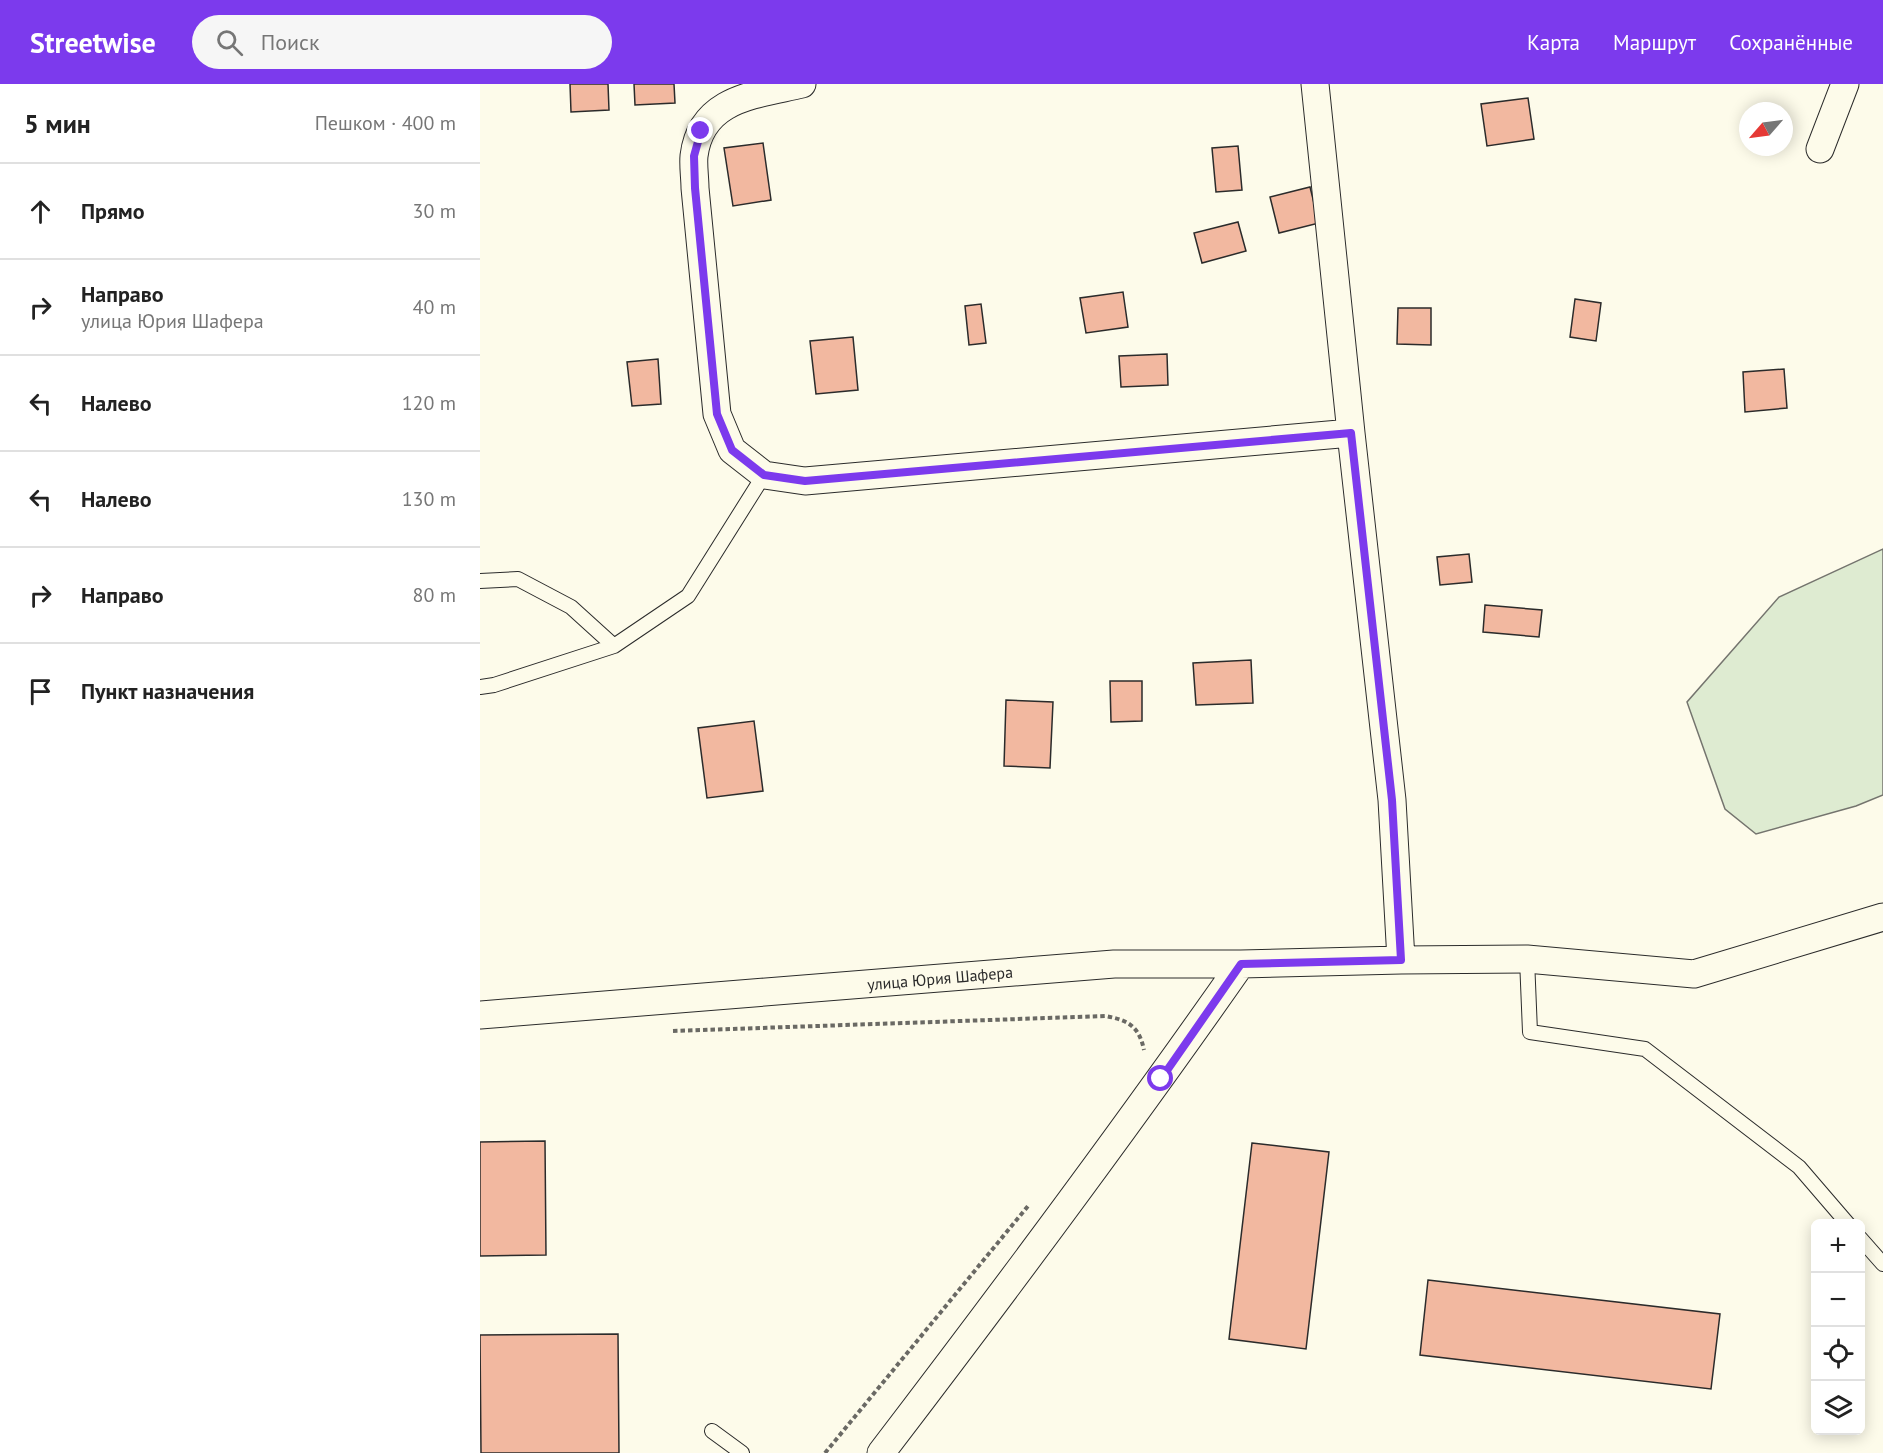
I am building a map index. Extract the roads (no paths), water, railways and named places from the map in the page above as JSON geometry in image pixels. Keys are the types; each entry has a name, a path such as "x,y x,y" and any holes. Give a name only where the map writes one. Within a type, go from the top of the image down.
{"street":[{"path":"802,84 729,103 711,115 701,131 694,156 695,188 717,414 732,450 764,475 805,481 1351,433"},
{"path":"1315,84 1392,800 1401,960"},
{"path":"1820,149 1845,84"},
{"name":"улица Юрия Шафера","path":"480,1015 1114,964 1241,964 1527,958 1694,974 1883,917"},
{"path":"880,1453 964,1345 1161,1079 1241,964"}],"lane":[{"path":"480,687 494,685 614,646 688,596 764,475"},
{"path":"480,581 518,579 571,607 614,646"},
{"path":"1527,958 1530,1032 1644,1049 1799,1167 1844,1219"},
{"path":"1865,1244 1883,1264"},
{"path":"712,1431 742,1453"}]}
